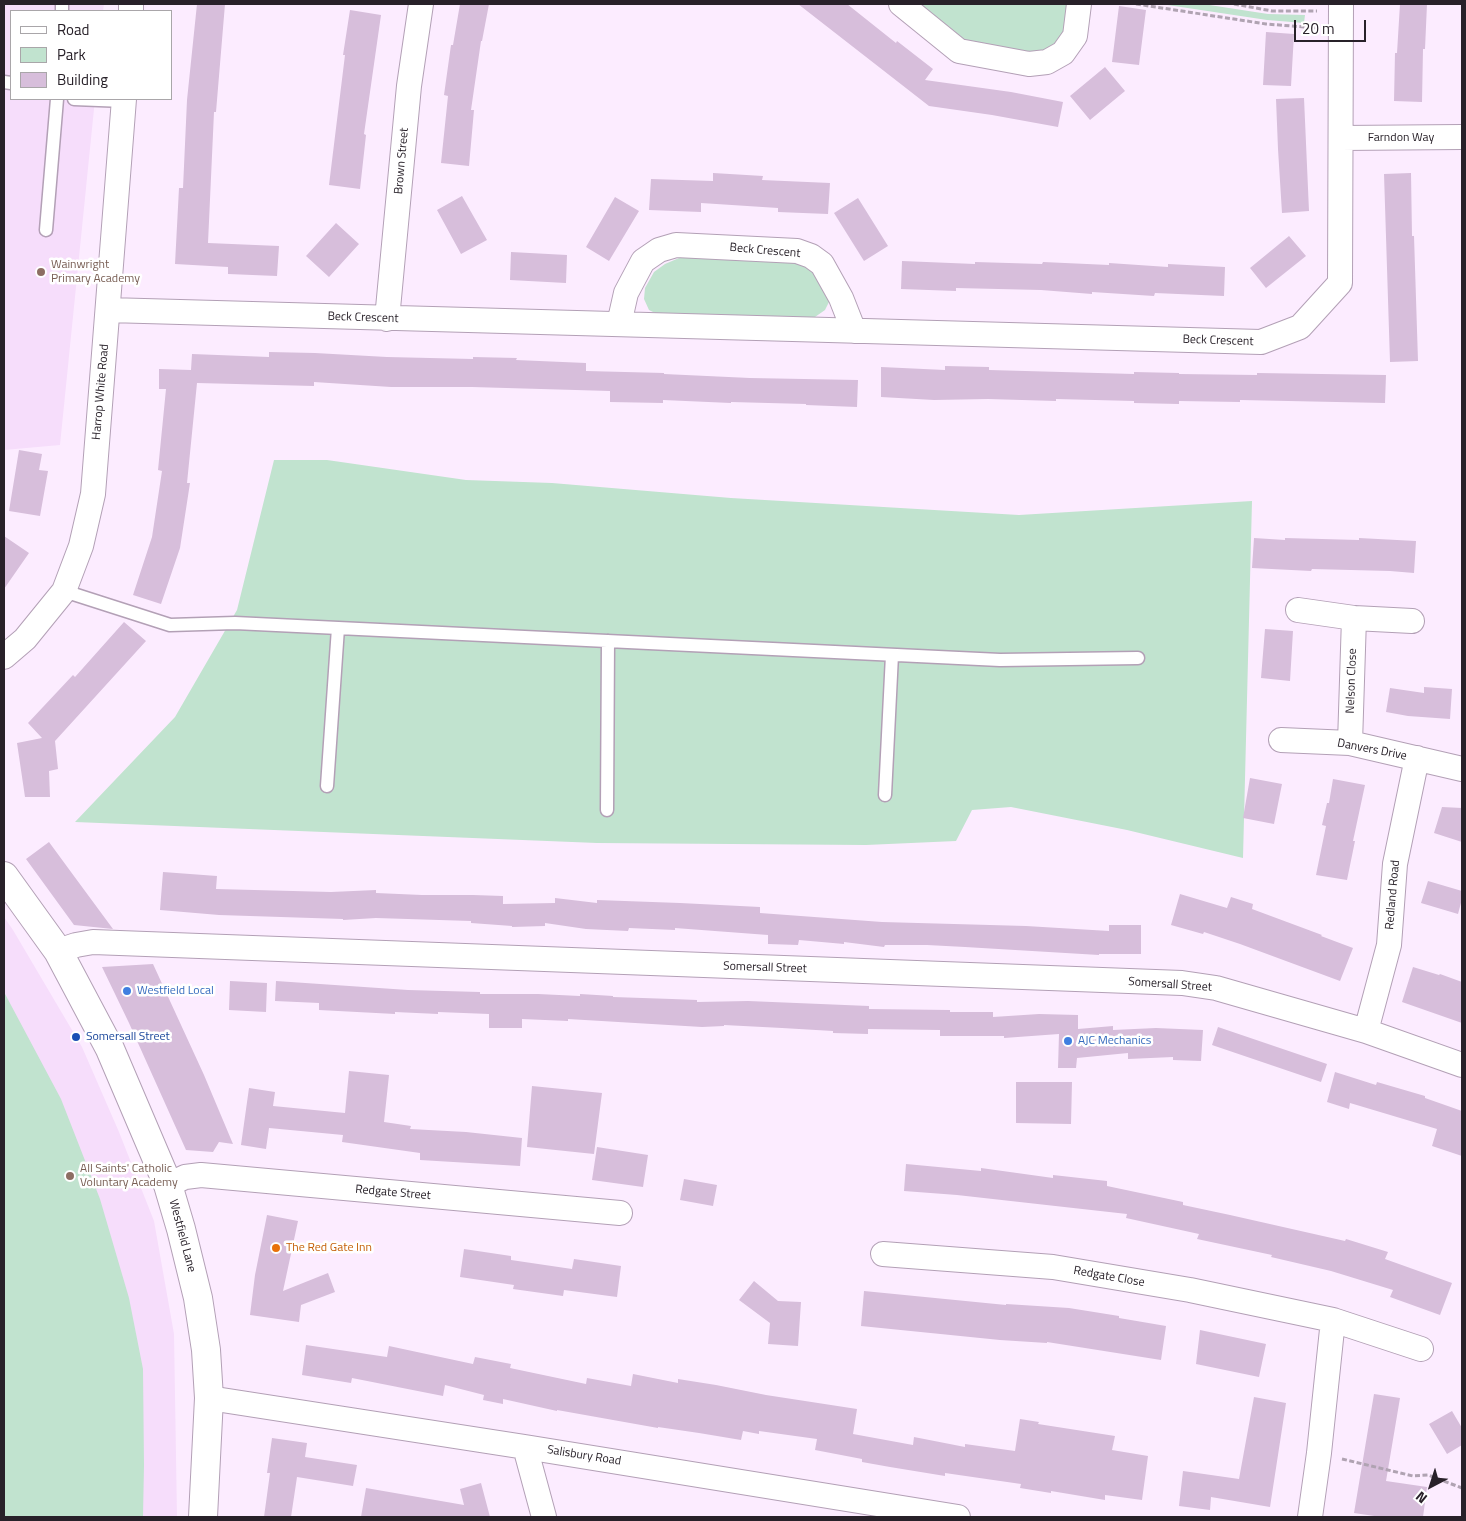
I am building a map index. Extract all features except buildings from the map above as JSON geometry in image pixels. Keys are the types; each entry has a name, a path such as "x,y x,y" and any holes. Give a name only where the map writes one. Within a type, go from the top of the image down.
{"street":[{"name":"Brown Street","path":"387,318 409,86 421,4"},
{"path":"901,4 959,51 1029,64 1047,62 1063,53 1075,36 1079,4"},
{"name":"Beck Crescent","path":"108,310 1261,342 1300,327 1340,283 1341,15"},
{"name":"Harrop White Road","path":"4,658 25,639 64,591 81,546 92,494 124,100"},
{"name":"Farndon Way","path":"1341,138 1462,137"},
{"name":"Beck Crescent","path":"619,324 626,293 643,261 659,250 676,245 798,251 811,256 822,264 841,298 854,331"},
{"path":"1298,610 1354,618 1412,621"},
{"name":"Nelson Close","path":"1350,743 1354,618"},
{"name":"Danvers Drive","path":"1281,740 1350,743 1462,769"},
{"name":"Redland Road","path":"1366,1032 1389,946 1395,864 1417,758"},
{"name":"Westfield Lane","path":"4,876 58,951 110,1050 168,1184 198,1298 206,1350 209,1398 203,1517"},
{"name":"Somersall Street","path":"58,951 93,942 1182,983 1216,988 1366,1032 1462,1065"},
{"name":"Redgate Street","path":"168,1184 185,1177 202,1175 620,1213"},
{"name":"Redgate Close","path":"883,1254 1052,1267 1190,1290 1333,1320 1421,1349"},
{"path":"1310,1517 1319,1453 1333,1320"},
{"name":"Salisbury Road","path":"209,1398 958,1517"},
{"path":"525,1447 544,1517"}],"lane":[{"path":"46,230 57,100"},
{"path":"64,591 170,625 235,623 1000,660 1138,658"},
{"path":"327,786 338,628"},
{"path":"607,810 608,641"},
{"path":"885,794 892,655"}],"path":[{"path":"1136,4 1266,24 1341,15"},
{"path":"1234,4 1272,11 1341,15"},
{"path":"1319,1453 1413,1476 1428,1475 1462,1488"}],"shaded area":[{"name":"Wainwright Primary Academy","path":"4,4 104,4 103,10 10,10 10,100 95,100 60,445 4,450"},
{"name":"All Saints' Catholic Voluntary Academy","path":"4,917 82,1047 119,1132 154,1221 174,1334 177,1517 4,1517"}],"green space":[{"path":"917,4 1069,4 1067,27 1059,41 1046,52 1029,55 968,45"},
{"path":"1161,4 1203,4 1268,14 1305,15 1304,23 1267,20"},
{"path":"697,255 776,256 809,264 831,294 829,302 825,310 815,317 805,318 659,315 649,310 644,299 645,288 654,272 665,264 679,258"},
{"path":"274,460 327,460 466,480 552,483 731,498 1019,515 1252,501 1243,858 1127,830 1011,807 972,810 956,841 866,845 597,843 75,822 175,717 237,610"},
{"name":"All Saints' Catholic Voluntary Academy","path":"4,992 61,1099 100,1199 129,1298 143,1369 143,1517 4,1517"}],"place":[{"name":"Wainwright Primary Academy","path":"41,272"},
{"name":"Westfield Local","path":"127,991"},
{"name":"Somersall Street","path":"76,1037"},
{"name":"AJC Mechanics","path":"1068,1041"},
{"name":"All Saints' Catholic Voluntary Academy","path":"70,1176"},
{"name":"The Red Gate Inn","path":"276,1248"}]}
